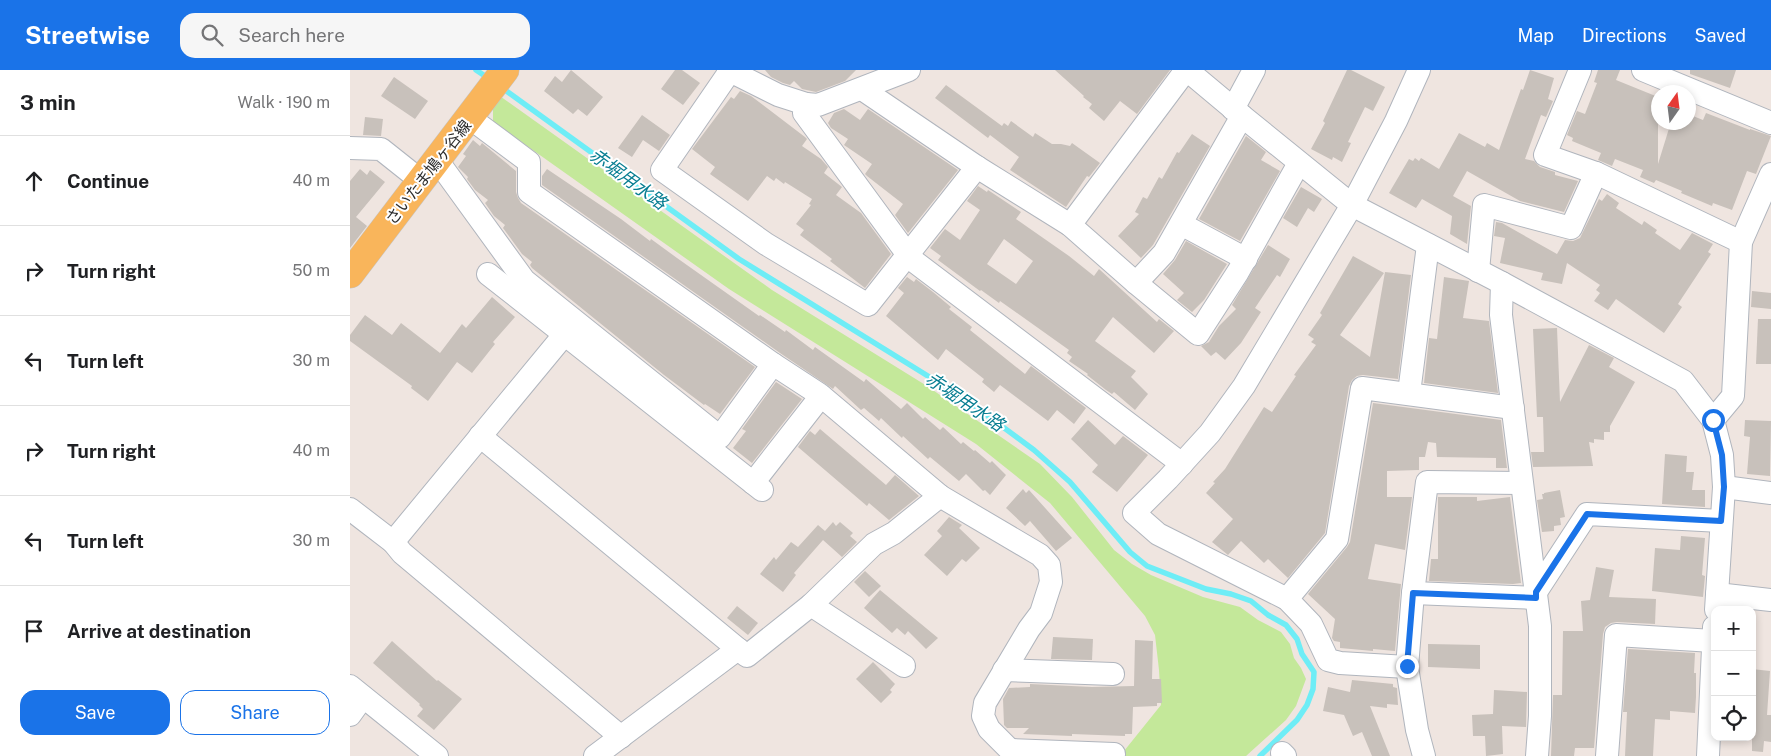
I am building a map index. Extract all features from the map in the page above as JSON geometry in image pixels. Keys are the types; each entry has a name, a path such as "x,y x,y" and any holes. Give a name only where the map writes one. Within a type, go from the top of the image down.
{"main road":[{"name":"さいたま鳩ヶ谷線","path":"350,274 506,70"}],"street":[{"path":"909,70 862,90 818,105 806,104 778,95 740,72 662,170 766,244 868,305 977,167"},
{"path":"1070,225 1187,70 1237,113 1352,205 1478,270 1683,381 1713,420 1722,455 1724,487 1717,602 1771,600"},
{"path":"1136,283 1164,253 1181,224 1237,113 1254,70"},
{"path":"1407,666 1340,663 1328,660 1311,624 1287,599 1158,534 1134,513 1210,433 1244,386 1352,205 1396,121 1419,70"},
{"path":"1580,70 1545,155 1596,173 1741,242"},
{"path":"1643,70 1771,123"},
{"path":"862,90 977,167 1070,225 1198,334 1246,259 1299,163"},
{"path":"806,104 804,113 908,255 1182,464"},
{"path":"470,118 529,162 528,192 821,396 940,496 1040,555 1049,565 1051,582 1041,613 1029,629 985,703 983,716 989,729 1014,753 1114,754"},
{"path":"350,148 380,149 429,170 524,280 720,437 773,364"},
{"path":"1478,270 1484,205 1571,228 1596,173"},
{"path":"1713,420 1733,396 1741,242 1764,210 1771,174"},
{"path":"1181,224 1246,259"},
{"path":"1409,393 1428,245"},
{"path":"488,274 758,486 821,396"},
{"path":"1502,283 1501,315 1541,646 1540,716 1537,756"},
{"path":"394,542 564,335"},
{"path":"1287,599 1337,539 1362,388 1513,408"},
{"path":"480,436 747,656 811,605 874,544 894,533 940,496"},
{"path":"1424,756 1417,730 1407,666 1413,593 1428,482 1521,483"},
{"path":"1724,487 1771,494"},
{"path":"350,509 394,542 402,553 621,737"},
{"path":"1536,595 1587,514 1721,521"},
{"path":"1413,593 1536,595"},
{"path":"811,605 904,666"},
{"path":"1607,756 1616,635 1711,632"},
{"path":"595,756 738,649"},
{"path":"1708,756 1713,651"},
{"path":"1004,670 1113,674"},
{"path":"350,715 357,691 437,756"}],"green space":[{"path":"497,94 772,290 927,386 1040,464 1072,497 1114,550 1132,564 1151,575 1203,597 1240,607 1258,620 1281,632 1290,644 1294,658 1306,679 1296,706 1286,720 1246,756 1120,756 1161,705 1155,635 1145,616 1050,503 976,444 729,289 493,122 493,106"}],"building":[{"path":"571,70 603,97 587,116 578,109 573,114 544,91 555,76 562,82"},
{"path":"675,70 682,70 700,83 683,105 661,89"},
{"path":"765,70 856,70 845,81 816,92 802,89 794,81 790,85 783,83 771,77"},
{"path":"1055,70 1170,70 1137,114 1120,101 1104,121 1089,108 1092,104"},
{"path":"1347,70 1351,70 1385,87 1373,111 1365,107 1348,142 1351,143 1342,162 1333,157 1332,160 1311,149 1325,123 1323,121"},
{"path":"1530,70 1554,78 1548,99 1553,101 1546,117 1541,115 1525,159 1534,161 1540,167 1555,172 1555,175 1578,181 1564,212 1520,201 1467,171 1453,196 1471,206 1467,244 1450,234 1452,216 1422,199 1416,208 1389,193 1409,159 1413,161 1415,158 1419,161 1421,158 1439,169 1459,133 1485,147 1487,143 1499,150 1521,89 1523,90"},
{"path":"1598,70 1620,70 1616,80 1651,94 1651,130 1658,130 1658,164 1669,130 1696,130 1696,117 1703,120 1706,113 1771,136 1756,174 1747,171 1732,210 1713,203 1712,206 1656,180 1654,183 1640,177 1643,170 1615,159 1612,166 1598,160 1601,153 1572,141 1573,138 1567,135 1577,111 1585,114 1597,83 1594,82"},
{"path":"1690,70 1736,70 1730,88 1690,74"},
{"path":"394,77 428,101 415,119 381,96"},
{"path":"946,85 1002,126 1004,123 1008,126 1011,121 1033,137 1035,133 1052,144 1070,146 1072,143 1100,163 1089,177 1087,176 1066,207 1010,170 1019,157 990,135 988,138 935,98"},
{"path":"740,91 751,96 807,139 802,146 821,159 828,167 824,173 842,187 836,195 861,213 891,254 865,288 830,261 832,259 800,235 804,230 796,224 811,205 809,204 812,199 785,182 784,184 776,178 774,181 767,176 748,201 710,174 715,167 692,149 731,97 734,99"},
{"path":"844,109 860,120 868,109 958,170 908,233 895,215 903,204 865,174 872,164 844,145 848,139 831,128 828,123 834,113"},
{"path":"642,115 670,135 659,151 643,140 632,157 618,148"},
{"path":"365,117 383,119 381,136 363,135"},
{"path":"1192,134 1210,146 1153,245 1141,258 1118,236 1139,214 1135,212 1143,197 1147,199 1159,177 1162,179 1177,152 1179,153"},
{"path":"1246,136 1266,152 1261,160 1280,171 1240,241 1199,219"},
{"path":"473,140 480,146 482,143 516,171 516,192 521,203 755,367 720,414 704,405 664,375 532,268 530,265 532,262 522,254 503,228 505,225 494,216 485,203 488,200 475,190 467,179 468,177 458,167 466,156 463,154"},
{"path":"360,169 367,175 370,170 385,182 356,217 367,226 350,248 350,181"},
{"path":"547,169 650,241 651,239 759,316 785,332 786,330 813,350 815,347 864,382 866,379 901,409 907,403 923,419 925,417 940,430 943,427 961,444 963,442 990,463 992,461 1006,475 990,495 985,490 983,491 966,474 959,481 930,457 928,459 903,436 902,438 881,418 879,421 864,408 861,410 835,386 833,389 780,353 542,185 542,176"},
{"path":"978,186 987,192 988,190 1021,212 1016,219 1094,276 1099,269 1157,322 1159,319 1174,331 1154,353 1113,317 1095,341 1136,371 1131,377 1148,394 1135,410 1114,392 1112,394 1106,390 1069,361 1072,357 1067,353 1069,350 1000,301 999,303 980,291 938,260 941,256 930,248 945,229 960,240 980,210 967,201","holes":["1004,239 1033,261 1016,284 987,264"]},
{"path":"1301,187 1322,199 1314,212 1308,208 1297,227 1283,218"},
{"path":"1607,194 1619,203 1616,208 1642,225 1644,221 1657,230 1655,233 1680,250 1692,233 1713,244 1708,252 1711,254 1678,304 1682,307 1664,333 1616,299 1608,310 1594,301 1600,293 1596,290 1600,285 1567,263 1562,284 1541,280 1543,273 1500,263 1505,238 1494,236 1496,222 1502,223 1557,254 1565,240 1573,241 1580,238 1599,199 1602,201"},
{"path":"1186,241 1227,264 1204,300 1192,312 1177,300 1184,293 1163,274 1175,260"},
{"path":"1268,245 1290,259 1280,277 1277,275 1255,308 1261,312 1241,343 1225,360 1216,352 1211,356 1201,346 1209,342 1219,326 1236,309 1232,305"},
{"path":"1353,256 1384,273 1340,335 1370,357 1385,272 1411,275 1398,379 1363,375 1357,376 1352,380 1349,386 1325,533 1288,578 1268,559 1264,563 1241,541 1228,555 1212,542 1233,519 1206,493 1225,469 1264,407 1272,412 1296,376 1294,375 1316,345 1311,342 1314,339 1308,335 1322,315 1320,313"},
{"path":"907,277 914,282 916,279 933,292 951,307 949,309 972,327 970,330 1025,374 1031,366 1086,408 1074,424 1057,410 1048,421 1000,385 994,392 982,382 984,379 946,349 938,360 886,316 904,293 898,288"},
{"path":"1444,277 1469,281 1463,318 1489,321 1498,393 1424,383 1429,338 1437,339"},
{"path":"1752,291 1771,293 1771,309 1751,307"},
{"path":"492,297 515,317 493,342 495,344 472,373 457,362 428,401 411,388 412,386 350,341 350,335 365,315 392,335 401,323 440,353 462,324 466,328"},
{"path":"1758,319 1771,319 1771,364 1756,364"},
{"path":"1557,328 1560,402 1589,345 1614,358 1609,367 1635,382 1610,426 1610,432 1604,432 1604,440 1594,439 1594,443 1589,442 1593,466 1533,467 1531,452 1544,452 1543,417 1537,417 1533,329"},
{"path":"776,382 802,399 752,463 733,448 746,431 742,429"},
{"path":"1373,403 1501,420 1507,468 1496,468 1496,458 1437,457 1436,443 1428,442 1425,457 1419,457 1419,470 1387,471 1387,497 1412,497 1405,550 1375,544 1368,579 1401,584 1395,651 1340,648 1340,642 1334,641 1332,638 1335,619 1308,594 1350,542"},
{"path":"1088,420 1115,445 1123,436 1148,455 1117,492 1092,472 1098,465 1071,439"},
{"path":"1745,420 1771,421 1770,476 1747,474 1750,437 1744,436"},
{"path":"820,429 886,485 895,475 919,496 889,520 869,503 867,506 798,447 810,431 815,435"},
{"path":"1665,454 1687,456 1686,472 1694,472 1692,490 1705,490 1705,507 1662,504"},
{"path":"1023,489 1026,493 1029,490 1072,538 1056,551 1030,521 1025,526 1006,508"},
{"path":"1560,490 1565,517 1560,518 1561,525 1554,526 1554,531 1542,532 1537,500 1543,499 1542,494 1544,493"},
{"path":"1438,497 1477,497 1477,501 1510,497 1521,583 1429,581 1431,559 1438,559"},
{"path":"949,517 962,525 959,528 980,548 966,562 962,559 947,576 924,555 942,536 937,531"},
{"path":"833,522 836,526 840,522 853,533 850,536 857,542 842,557 823,540 794,573 796,575 783,592 760,574 774,557 776,560 791,542 798,547 818,525 825,531"},
{"path":"1681,536 1705,538 1702,575 1705,576 1703,597 1652,591 1655,548 1680,550"},
{"path":"1596,567 1614,570 1609,597 1656,599 1655,624 1617,622 1605,627 1594,748 1575,748 1574,756 1551,756 1553,695 1562,695 1563,631 1583,631 1581,601 1590,600"},
{"path":"865,571 881,586 869,597 854,582"},
{"path":"880,590 938,638 926,649 908,631 905,635 897,628 892,633 864,608"},
{"path":"737,606 758,623 748,635 727,618"},
{"path":"1053,637 1093,639 1092,660 1051,659"},
{"path":"1135,640 1153,641 1152,679 1161,679 1162,703 1157,703 1157,706 1133,707 1132,734 1125,734 1125,736 1072,734 1072,736 1023,734 1029,728 1007,728 1004,725 1003,699 1009,688 1030,687 1030,684 1092,687 1134,686"},
{"path":"392,641 437,681 462,699 434,730 417,716 423,709 420,704 373,663"},
{"path":"1428,644 1480,645 1480,669 1428,667"},
{"path":"1628,649 1695,653 1695,713 1670,711 1670,720 1655,719 1653,756 1625,756 1627,712 1623,712"},
{"path":"873,662 895,684 890,690 892,692 881,703 856,679"},
{"path":"1756,669 1770,671 1767,715 1771,715 1771,742 1764,741 1763,752 1752,751 1752,741 1756,741"},
{"path":"1352,680 1393,684 1393,687 1397,688 1398,705 1387,704 1387,708 1370,706 1390,756 1372,756 1362,732 1353,736 1344,715 1323,711 1328,687 1350,692"},
{"path":"1494,690 1527,692 1526,727 1502,726 1503,754 1486,756 1485,736 1473,736 1472,715 1493,714"}],"waterway":[{"name":"赤堀用水路","path":"476,70 485,76"},
{"name":"赤堀用水路","path":"505,90 739,259 965,399 1034,450 1070,482 1130,552 1147,566 1206,589 1231,594 1251,601 1268,615 1286,625 1297,639 1302,654 1314,672 1313,689 1307,705 1297,720 1260,756"}],"route":[{"path":"1407,666 1413,593 1536,598 1536,592 1587,514 1721,521 1724,487 1722,455 1713,420"}]}
